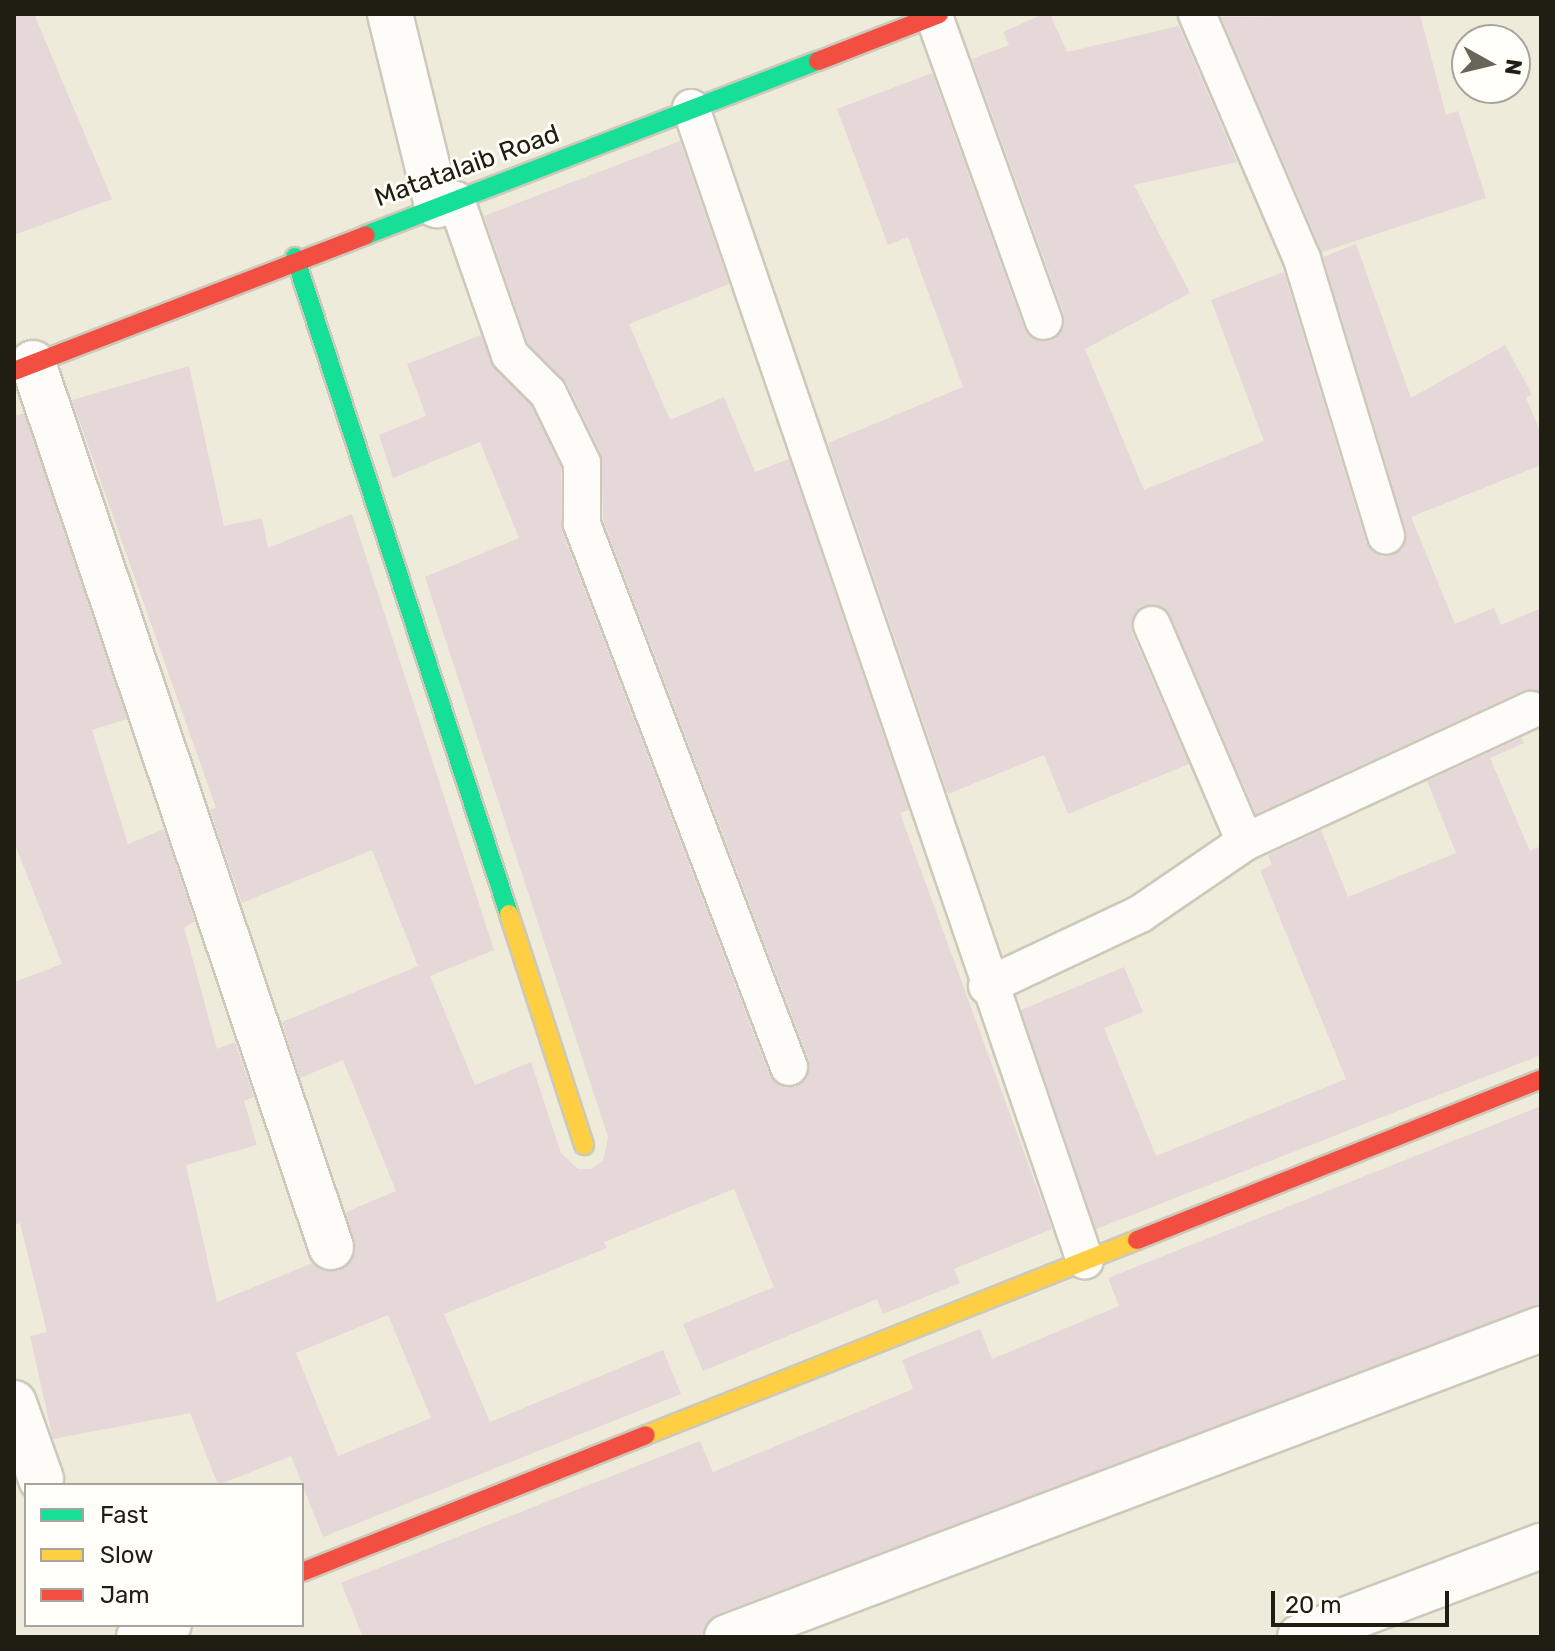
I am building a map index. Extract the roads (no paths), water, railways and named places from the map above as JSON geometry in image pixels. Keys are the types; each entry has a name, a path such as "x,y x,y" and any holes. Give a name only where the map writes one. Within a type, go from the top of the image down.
{"street":[{"path":"390,14 446,202"},
{"name":"Matatalaib Road","path":"24,367 295,257 936,15"},
{"path":"295,257 584,1145"},
{"path":"24,367 331,1247"},
{"path":"304,1571 1541,1079"},
{"path":"727,1637 1541,1329"},
{"path":"14,1403 41,1479"},
{"path":"1300,1637 1541,1546"},
{"path":"139,1637 164,1627"}],"lane":[{"path":"1197,14 1302,259 1386,536"},
{"path":"936,15 1044,321"},
{"path":"691,108 987,986 1085,1261"},
{"path":"446,202 510,355 548,393 582,463 582,524 789,1067"},
{"path":"1152,625 1245,842"},
{"path":"987,986 1140,914 1245,842 1531,710"}]}
